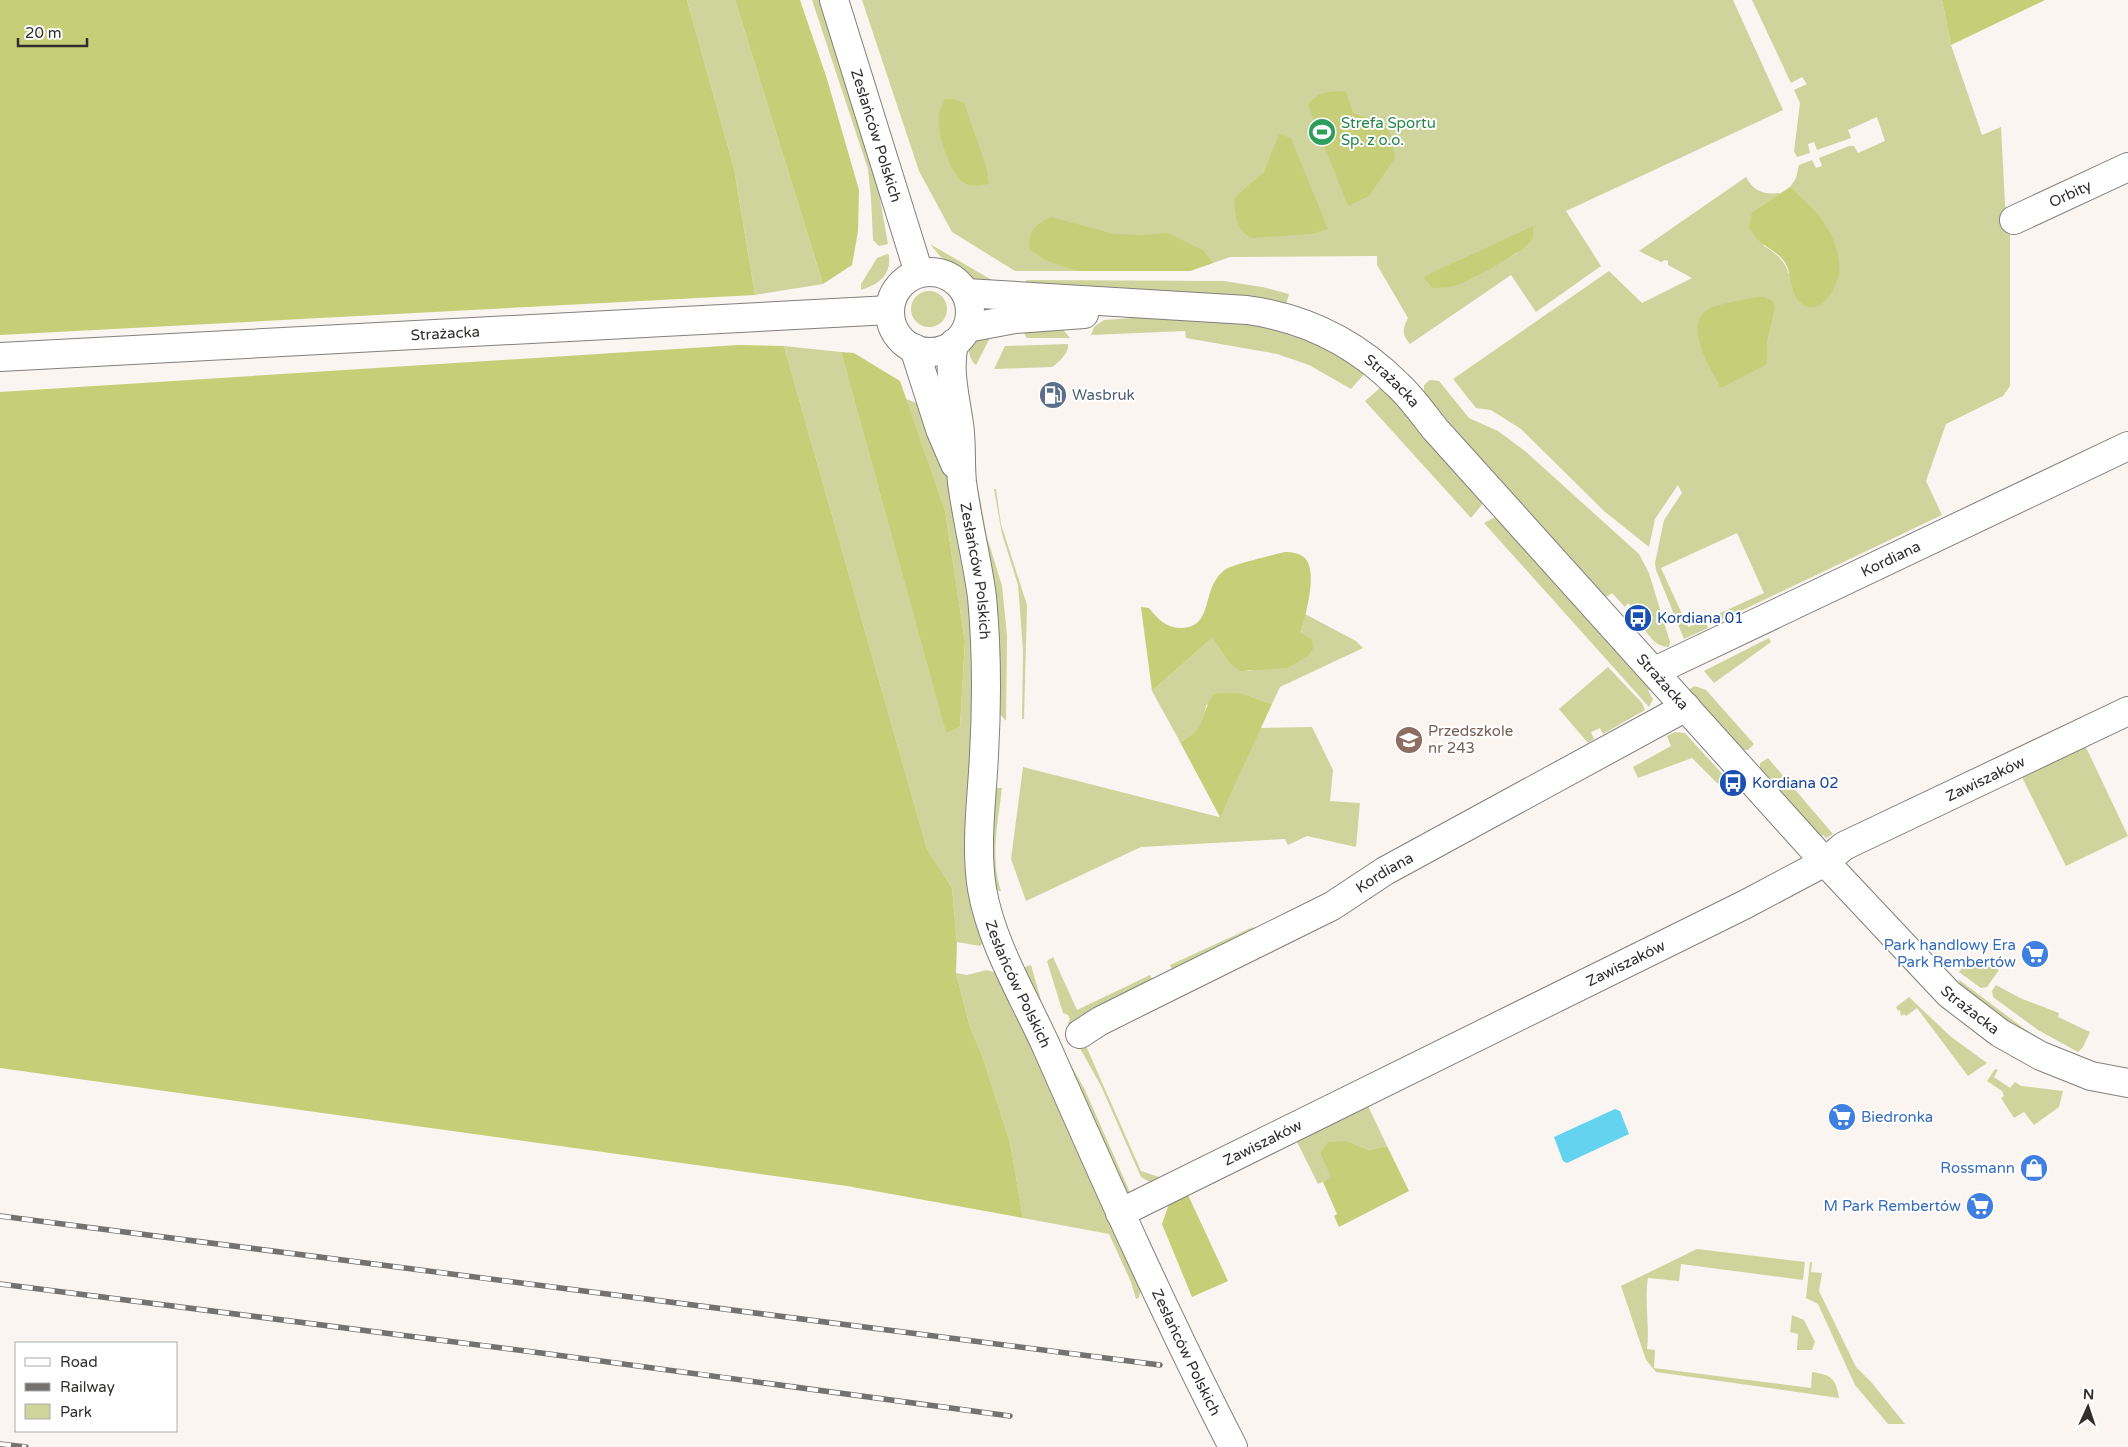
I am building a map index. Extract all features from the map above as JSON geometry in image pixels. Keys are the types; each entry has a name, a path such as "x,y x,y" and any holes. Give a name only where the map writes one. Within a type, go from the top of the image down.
{"street":[{"name":"Zesłańców Polskich","path":"834,0 920,273"},
{"name":"Orbity","path":"2014,220 2128,167"},
{"path":"932,271 948,275 956,280 966,293 971,311 961,336 941,350 931,352 914,348 899,337 891,319 890,310 893,297 900,285 911,276 932,271"},
{"name":"Strażacka","path":"966,293 1192,306 1272,313 1308,324 1344,341 1399,385 1448,443 1825,862 1949,994 1972,1014 2000,1033 2041,1056 2091,1076 2128,1083"},
{"name":"Strażacka","path":"961,336 1015,319 1192,306"},
{"name":"Strażacka","path":"0,357 890,310"},
{"name":"Zesłańców Polskich","path":"961,336 951,366 959,427 962,482 979,577 985,636 986,701 979,848 981,881 987,909 1006,960 1120,1213 1161,1302 1233,1447"},
{"name":"Zesłańców Polskich","path":"914,348 945,442 962,482"},
{"name":"Kordiana","path":"1655,671 2128,446"},
{"name":"Kordiana","path":"1080,1034 1140,1000 1332,906 1385,871 1686,706"},
{"name":"Zawiszaków","path":"1120,1213 1744,905 1825,862 1844,846 2128,711"}],"green space":[{"path":"0,0 687,0 734,168 755,295 0,335"},
{"path":"687,0 735,0 823,284 755,295 734,168"},
{"path":"735,0 800,0 827,79 859,190 858,231 852,265 823,284"},
{"path":"812,0 821,0 874,165 888,244 879,246 873,240 868,169"},
{"name":"Strefa Sportu Sp. z o.o.","path":"862,0 1733,0 1783,110 1566,211 1601,266 1536,312 1511,275 1410,344 1404,332 1408,318 1377,265 1377,256 1230,257 1190,271 1015,271 952,232 919,171","holes":["1532,227 1517,253 1459,284 1423,278"]},
{"path":"1752,0 1942,0 1951,45 1982,135 2001,127 2005,204 2010,234 2010,386 2003,396 1946,424 1926,481 1942,515 1722,620 1718,614 1764,593 1737,533 1661,568 1688,627 1705,620 1708,628 1684,639 1656,570 1655,563 1664,520 1682,493 1678,485 1655,519 1649,547 1604,511 1521,429 1491,410 1476,408 1453,379 1609,271 1642,303 1692,278 1668,265 1668,261 1661,262 1639,251 1746,177 1760,191 1765,193 1781,193 1752,212 1764,246 1780,258 1789,274 1827,227 1790,187 1796,178 1799,165 1812,160 1816,168 1822,166 1819,158 1849,146 1854,146 1858,153 1885,141 1877,117 1848,130 1851,138 1817,150 1814,142 1808,144 1810,153 1797,157 1794,151 1800,103 1794,90 1807,84 1802,77 1791,83","holes":["1756,297 1775,310 1767,343 1767,364 1707,310"]},
{"path":"1942,0 2045,0 1951,45"},
{"path":"1346,91 1353,113 1380,122 1389,130 1395,158 1369,196 1348,206 1308,105 1320,94"},
{"path":"945,99 954,99 964,103 986,166 989,184 974,186 966,184 960,179 950,163 942,142 939,122 939,112"},
{"path":"1279,134 1291,138 1328,229 1311,234 1251,238 1239,226 1234,198 1264,172"},
{"path":"1790,187 1814,210 1829,230 1838,255 1839,274 1834,287 1826,300 1814,307 1808,307 1797,299 1784,261 1757,239 1749,227 1752,212"},
{"path":"1051,217 1114,234 1144,235 1167,233 1203,250 1213,263 1190,271 1077,271 1045,260 1030,249 1031,233 1037,225"},
{"path":"1533,226 1533,238 1522,249 1467,281 1454,286 1433,288 1423,277"},
{"path":"930,244 997,283 977,281 941,257"},
{"path":"889,255 889,262 886,274 878,282 861,290 861,284 877,258"},
{"path":"1027,280 1224,281 1262,287 1289,294 1285,307 1022,284"},
{"path":"929,291 936,292 942,296 946,302 946,316 942,322 936,326 929,327 922,326 916,322 912,316 911,309 912,302 916,296 922,292"},
{"path":"1756,297 1764,297 1773,301 1775,310 1767,343 1767,364 1721,388 1702,349 1698,327 1700,317 1711,308"},
{"path":"1159,316 1204,317 1289,333 1327,347 1365,373 1351,389 1309,365 1277,354 1186,338 1185,331 1091,335 1094,327 1104,320"},
{"path":"1022,327 1061,327 1070,338 1027,338"},
{"path":"994,330 976,365 971,359 969,352 971,341"},
{"path":"1068,344 1065,354 1052,367 994,369 1005,346"},
{"path":"738,345 784,346 927,849 952,888 957,942 956,973 970,1027 982,1055 1010,1142 1023,1218 847,1186 0,1068 0,392"},
{"path":"784,346 841,352 946,732 960,727 965,642 945,510 906,399 922,405 949,478 972,615 985,941 980,946 957,942 952,888 927,849"},
{"path":"841,352 854,353 900,381 945,510 965,642 960,727 946,733"},
{"path":"1430,380 1439,381 1469,418 1498,431 1525,451 1639,554 1649,573 1670,642 1669,647 1660,645 1653,640 1641,625 1645,621 1628,603 1625,607 1612,593 1605,598 1424,393 1424,385"},
{"path":"1381,387 1408,413 1484,502 1471,518 1365,401"},
{"path":"994,489 996,489 1001,524 1027,605 1024,719 1022,719 1023,650 1018,585 1002,534"},
{"path":"979,493 987,537 1002,586 1007,635 1006,721 999,713 977,503"},
{"path":"1499,515 1654,686 1648,691 1653,699 1649,707 1484,523"},
{"path":"1285,552 1295,553 1304,557 1310,572 1310,594 1301,633 1312,639 1313,649 1308,656 1287,668 1240,671 1230,664 1212,638 1152,691 1141,607 1149,608 1159,619 1175,628 1191,626 1199,621 1212,586 1226,569"},
{"path":"1305,614 1356,641 1363,648 1280,687 1272,704 1244,694 1206,705 1199,728 1180,742 1152,691 1212,638 1230,664 1248,671 1259,669 1301,634"},
{"path":"1769,638 1771,642 1714,683 1704,671"},
{"path":"1608,667 1642,703 1645,710 1603,734 1600,728 1591,732 1594,739 1588,743 1559,709"},
{"path":"1695,686 1706,690 1754,744 1748,750 1743,750 1688,690"},
{"path":"1214,694 1244,694 1272,704 1220,817 1180,742 1195,732"},
{"path":"1312,727 1333,770 1330,801 1360,803 1356,847 1307,836 1288,845 1285,839 1141,847 1026,901 1011,859 1023,767 1219,817 1260,728"},
{"path":"1675,732 1685,733 1725,777 1718,784 1692,758 1638,778 1633,767 1671,746 1667,736"},
{"path":"2084,743 2128,836 2066,866 2020,773"},
{"path":"1768,758 1833,834 1826,838 1823,835 1820,838 1760,768 1760,763"},
{"path":"996,788 1002,788 995,853 1001,891 994,888 991,863 992,792"},
{"path":"1253,927 1258,937 1176,977 1170,965"},
{"path":"1053,957 1077,1010 1150,975 1155,986 1071,1031 1068,1023 1070,1019 1068,1015 1063,1013 1047,961"},
{"path":"1980,962 1999,970 1987,987 1981,988 1959,972 1965,964"},
{"path":"1031,965 1042,1004 1063,1051 1085,1090 1132,1197 1124,1193 1023,972 1025,967"},
{"path":"987,970 1000,974 1027,1030 1074,1143 1141,1288 1139,1298 1136,1299 1131,1282 1109,1234 1023,1218 1010,1142 982,1055 970,1027 956,973 967,975"},
{"path":"1958,979 2034,1036 2082,1061 2031,1039 1964,992"},
{"path":"1996,985 2020,998 2059,1013 2058,1017 2090,1032 2083,1047 2078,1052 2038,1030 1993,997 1992,991"},
{"path":"1909,997 1950,1036 1987,1063 1968,1076 1917,1008 1906,1016 1904,1014 1901,1016 1900,1010 1898,1011 1896,1007"},
{"path":"1077,1043 1086,1046 1141,1171 1165,1179 1153,1184 1141,1177 1101,1086"},
{"path":"1995,1069 1998,1070 1994,1077 2010,1088 2015,1082 2021,1086 2063,1091 2059,1107 2034,1125 2024,1112 2014,1118 2001,1098 2004,1096 2002,1091 1987,1081"},
{"path":"1368,1106 1387,1146 1369,1150 1347,1141 1320,1154 1332,1178 1318,1184 1297,1142"},
{"path":"1347,1141 1369,1150 1387,1146 1409,1191 1339,1227 1334,1216 1337,1214 1323,1182 1331,1177 1320,1154 1328,1142"},
{"path":"1188,1195 1228,1281 1192,1297 1162,1224 1169,1204"},
{"path":"1697,1249 1805,1262 1803,1280 1681,1264 1679,1281 1648,1278 1647,1349 1655,1350 1654,1368 1811,1388 1812,1372 1828,1376 1832,1379 1839,1398 1656,1372 1646,1360 1621,1286"},
{"path":"1810,1262 1812,1262 1811,1272 1822,1273 1819,1291 1856,1367 1872,1383 1905,1424 1888,1424 1855,1385 1818,1304 1806,1298"},
{"path":"1792,1315 1804,1320 1815,1342 1812,1350 1797,1350 1798,1334 1790,1332"}],"water":[{"path":"1615,1109 1620,1111 1629,1134 1567,1163 1563,1161 1554,1137"}],"railway":[{"path":"0,1216 1160,1365"},
{"path":"0,1284 549,1354 1010,1416"},
{"path":"0,1444 26,1447"}],"place":[{"name":"Strefa Sportu Sp. z o.o.","path":"1322,132"},
{"name":"Wasbruk","path":"1053,395"},
{"name":"Kordiana 01","path":"1638,618"},
{"name":"Przedszkole nr 243","path":"1409,740"},
{"name":"Kordiana 02","path":"1733,783"},
{"name":"Park handlowy Era Park Rembertów","path":"2035,954"},
{"name":"Biedronka","path":"1842,1117"},
{"name":"Rossmann","path":"2034,1168"},
{"name":"M Park Rembertów","path":"1980,1206"}]}
